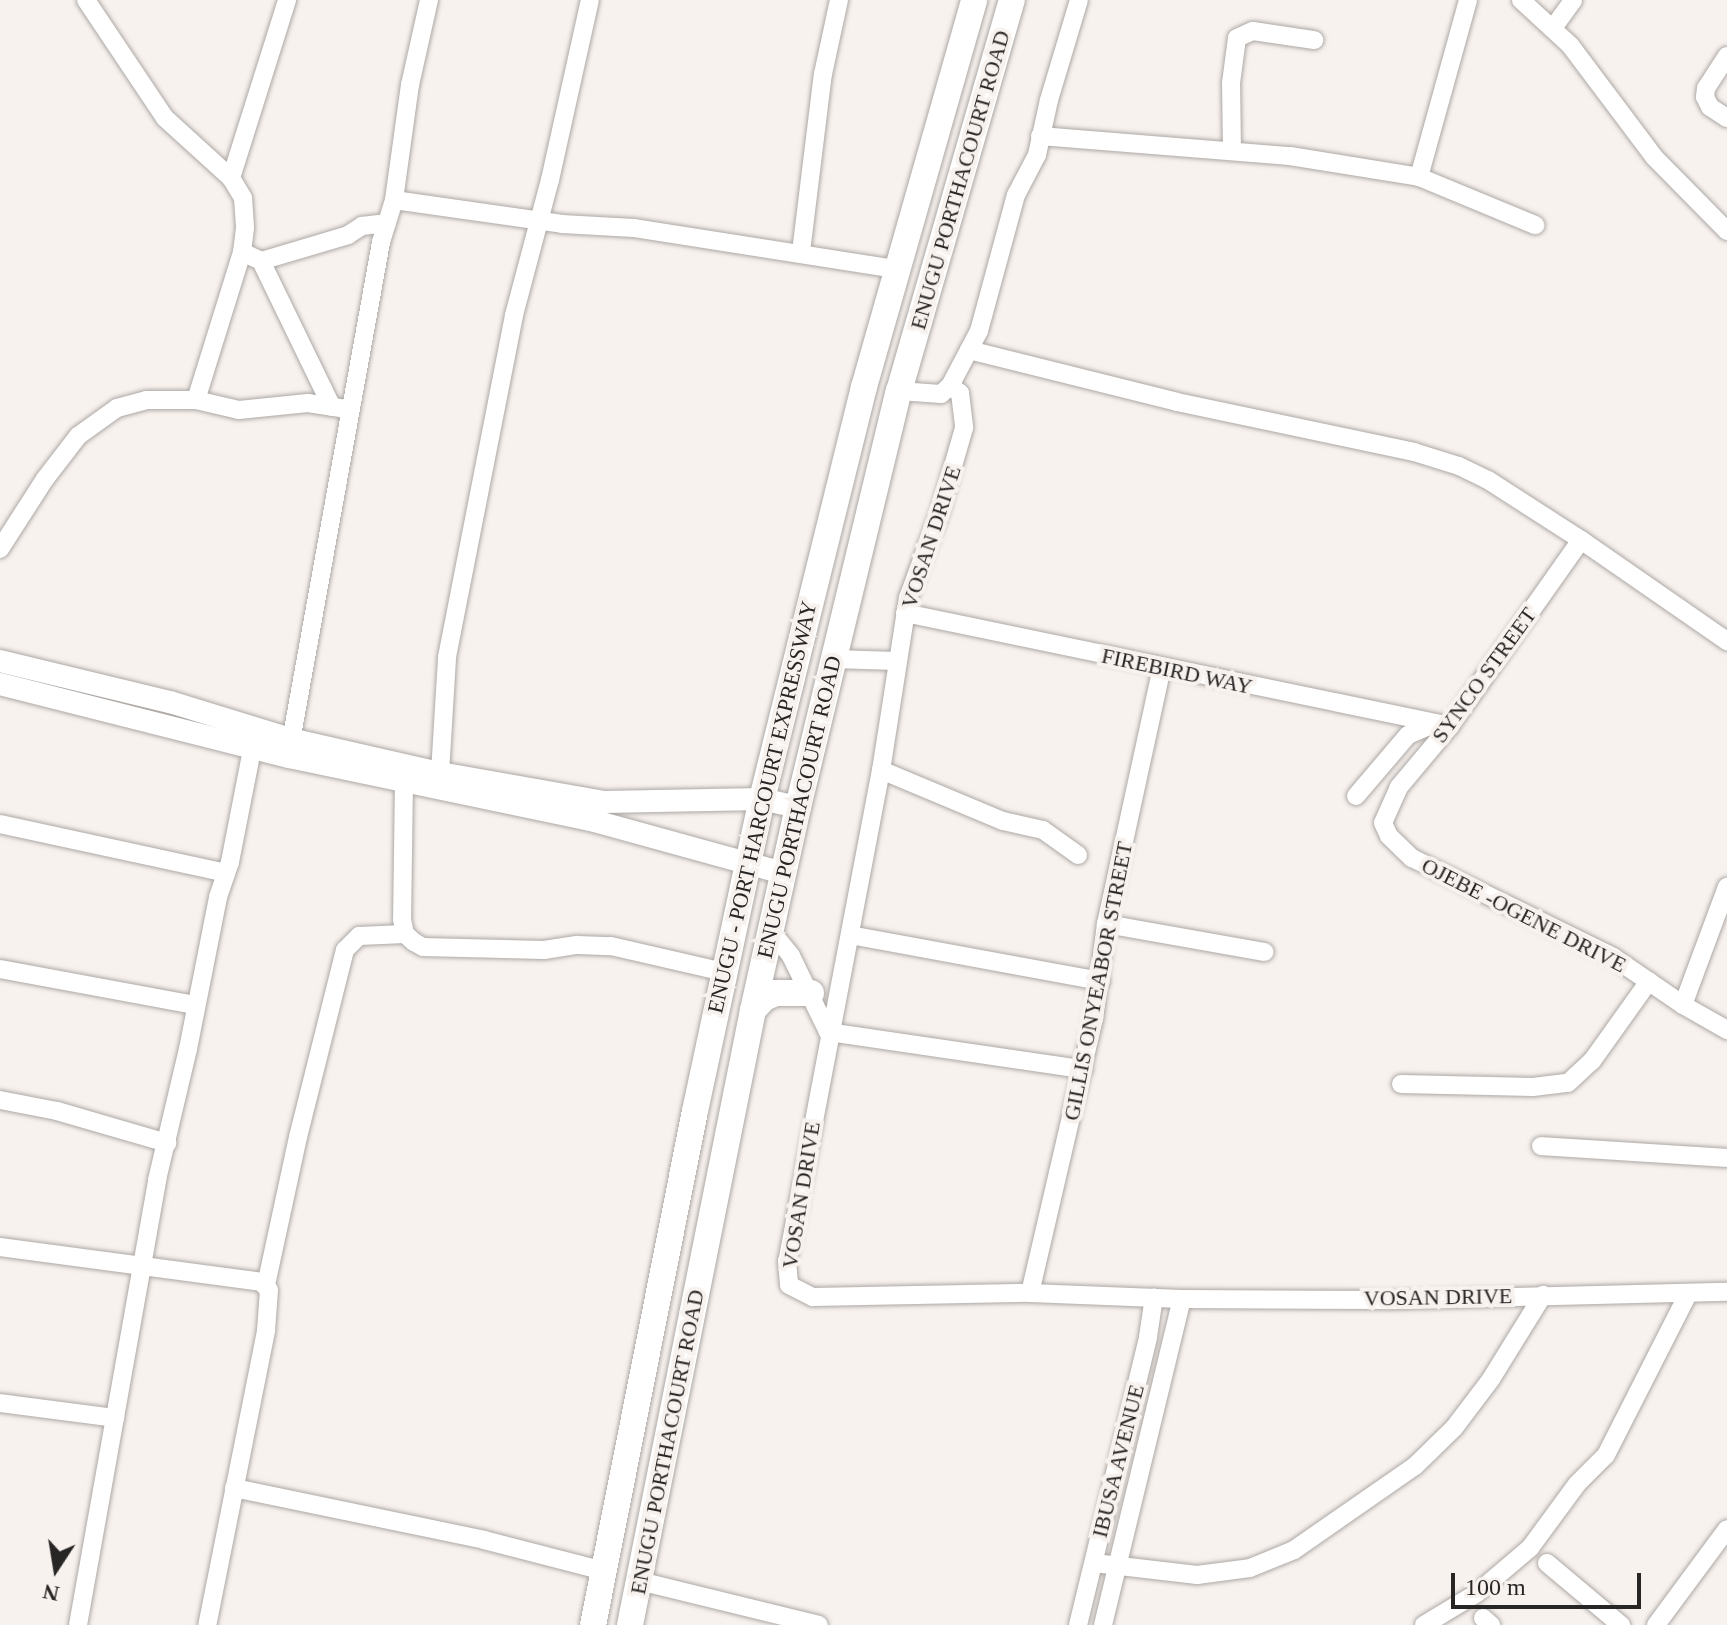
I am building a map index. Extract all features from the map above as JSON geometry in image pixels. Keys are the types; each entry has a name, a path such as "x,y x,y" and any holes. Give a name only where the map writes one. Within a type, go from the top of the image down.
{"highway":[{"name":"ENUGU - PORT HARCOURT EXPRESSWAY","path":"593,1625 724,972 762,799 810,598 897,269 974,0"},
{"name":"ENUGU PORTHACOURT ROAD","path":"630,1625 753,1010 798,807 899,391 1012,0"},
{"path":"917,197 951,208"},
{"path":"753,1010 764,998 776,993 811,993"}],"main road":[{"path":"0,661 170,702 254,738"},
{"path":"0,684 254,738 404,781 591,820 784,873"},
{"path":"289,748 604,802 762,799 798,807"}],"street":[{"path":"86,0 165,118 231,178 243,198 245,228 242,252 196,400"},
{"path":"231,178 287,0"},
{"path":"289,748 351,410 394,200 410,85 429,0"},
{"path":"440,773 447,657 514,315 590,0"},
{"path":"801,252 823,74 839,0"},
{"path":"899,391 941,394 950,386 969,350 988,304 1012,207 1037,155 1079,0"},
{"path":"1419,177 1468,0"},
{"path":"1521,0 1570,45 1654,157 1727,231"},
{"path":"1553,28 1573,0"},
{"path":"1232,151 1231,83 1237,38 1253,31 1314,40"},
{"path":"1727,56 1706,88 1705,97 1710,107 1727,118"},
{"path":"1040,136 1290,156 1419,177 1535,225"},
{"path":"394,200 537,221 634,228 897,269"},
{"path":"261,261 348,235 362,226 387,223"},
{"path":"242,252 261,261 332,407"},
{"path":"969,350 1177,402 1414,452 1488,480 1727,641"},
{"name":"VOSAN DRIVE","path":"950,386 960,393 965,418 961,443 905,613 881,770 828,1032 787,1261 789,1285 813,1297 1030,1293 1182,1299 1394,1300 1727,1292"},
{"path":"0,549 45,479 78,436 117,408 146,400 196,400 239,410 308,403 351,410"},
{"name":"SYNCO STREET","path":"1386,810 1442,725 1581,540"},
{"name":"FIREBIRD WAY","path":"905,613 1442,725"},
{"path":"833,659 897,661"},
{"name":"GILLIS ONYEABOR STREET","path":"1030,1293 1083,1069 1101,981 1106,924 1162,668"},
{"path":"1356,796 1408,735 1442,725"},
{"path":"78,1625 157,1180 254,738"},
{"path":"881,770 1003,821 1043,830 1078,855"},
{"path":"404,781 402,919 405,934"},
{"name":"OJEBE -OGENE DRIVE","path":"1386,810 1383,823 1389,836 1412,858 1596,948 1727,1030"},
{"path":"0,824 226,873"},
{"path":"1683,1005 1727,887"},
{"path":"1106,924 1265,952"},
{"path":"771,931 791,956 828,1032 1083,1069"},
{"path":"207,1625 270,1309 266,1285 298,1137 345,950 359,936 405,934 423,947 544,950 577,945 611,946 724,972"},
{"path":"850,935 1101,981"},
{"path":"0,969 195,1005"},
{"path":"1401,1084 1533,1087 1568,1083 1592,1061 1649,981"},
{"path":"0,1100 57,1111 167,1143"},
{"path":"1541,1146 1727,1158"},
{"path":"0,1247 266,1285"},
{"path":"1424,1625 1477,1593 1530,1548 1577,1484 1606,1455 1688,1294"},
{"path":"1094,1563 1197,1575 1250,1568 1294,1550 1415,1466 1454,1428 1491,1379 1543,1295"},
{"name":"IBUSA AVENUE","path":"1078,1625 1148,1337 1154,1297"},
{"name":"IBUSA AVENUE","path":"1103,1625 1182,1299"},
{"path":"0,1403 115,1418"},
{"path":"234,1488 484,1540 604,1571"},
{"path":"1656,1625 1727,1529"},
{"path":"1547,1563 1621,1625"},
{"path":"639,1581 819,1625"}]}
